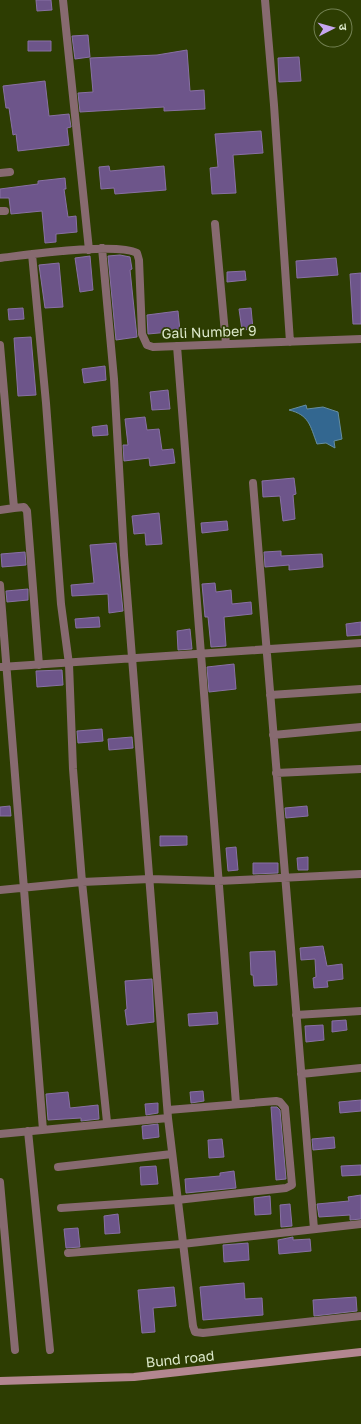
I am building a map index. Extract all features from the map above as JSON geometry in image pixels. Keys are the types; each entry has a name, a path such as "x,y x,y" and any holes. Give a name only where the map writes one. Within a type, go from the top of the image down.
{"street":[{"path":"63,0 88,250"},
{"path":"265,0 275,113 290,342"},
{"path":"0,173 10,172"},
{"path":"215,224 226,344"},
{"path":"102,248 114,380 124,555 168,1114 182,1244 193,1326 195,1332 361,1316"},
{"name":"Gali Number 9","path":"0,258 102,248 124,248 137,252 139,260 143,339 147,345 153,347 361,339"},
{"path":"32,254 46,402 61,604 69,664 73,769 82,882 107,1122"},
{"path":"0,345 14,508"},
{"path":"177,346 236,1104"},
{"path":"253,483 314,1229"},
{"path":"0,510 24,507 27,511 39,665"},
{"path":"0,585 3,667 43,1130"},
{"path":"3,667 69,664 361,644"},
{"path":"270,695 361,689"},
{"path":"273,734 361,726"},
{"path":"276,773 361,769"},
{"path":"0,890 82,882 150,879 218,881 285,879 361,874"},
{"path":"296,1015 361,1010"},
{"path":"301,1074 361,1068"},
{"path":"0,1134 107,1122 236,1104 276,1100 284,1104 292,1185 286,1188 177,1200 61,1208"},
{"path":"28,1131 50,1350"},
{"path":"58,1167 172,1154"},
{"path":"0,1182 15,1350"},
{"path":"68,1253 182,1244 361,1224"},
{"name":"Bund road","path":"0,1381 134,1377 361,1352"}],"water":[{"path":"306,405 307,409 323,407 338,412 342,439 334,441 335,448 326,443 317,444 305,418 296,412 289,410"}],"building":[{"path":"36,0 51,0 52,10 37,11"},
{"path":"88,35 90,57 75,59 72,36"},
{"path":"28,41 51,41 51,51 28,51"},
{"path":"187,50 190,91 204,90 205,109 164,111 164,107 80,112 78,93 93,92 90,58 157,55"},
{"path":"299,57 301,81 279,82 278,58"},
{"path":"45,81 49,116 69,114 71,127 67,128 69,145 18,151 16,134 13,135 9,108 6,108 3,86"},
{"path":"261,131 263,153 233,155 236,193 212,194 210,168 218,167 215,134"},
{"path":"109,166 110,171 164,166 166,190 115,194 114,188 101,189 99,167"},
{"path":"65,178 66,189 64,189 68,217 76,216 77,232 56,234 56,242 45,243 42,211 11,214 9,198 0,198 0,189 38,184 38,181"},
{"path":"120,255 130,257 137,337 116,340 108,256"},
{"path":"90,256 93,290 80,292 75,258"},
{"path":"336,258 338,275 297,278 296,261"},
{"path":"59,263 63,307 45,308 39,265"},
{"path":"245,271 246,280 227,282 227,272"},
{"path":"361,273 361,324 353,324 350,274"},
{"path":"23,308 24,319 9,320 8,309"},
{"path":"251,308 253,329 242,330 239,309"},
{"path":"178,311 180,331 148,334 147,315"},
{"path":"31,337 36,395 18,396 14,338"},
{"path":"105,366 106,380 84,383 82,369"},
{"path":"168,390 170,409 152,410 150,392"},
{"path":"145,417 147,430 159,429 162,450 173,449 175,463 150,466 149,458 124,461 123,445 128,445 125,419"},
{"path":"107,425 108,435 93,436 92,427"},
{"path":"294,478 296,494 293,495 295,519 283,521 280,496 263,497 262,481"},
{"path":"159,513 162,544 146,545 145,533 134,534 132,516"},
{"path":"227,521 228,530 202,533 201,523"},
{"path":"116,543 123,611 109,613 108,594 72,596 71,585 94,583 90,545"},
{"path":"281,551 281,556 322,554 323,567 289,570 289,565 265,567 264,552"},
{"path":"25,552 26,565 2,567 1,554"},
{"path":"215,583 216,592 231,590 232,604 251,602 252,614 224,617 226,646 211,647 208,617 205,617 202,584"},
{"path":"28,589 28,600 7,602 6,591"},
{"path":"99,617 100,627 76,628 75,619"},
{"path":"361,622 361,635 347,636 346,624"},
{"path":"190,629 192,649 178,650 177,631"},
{"path":"234,664 236,689 209,692 207,667"},
{"path":"62,670 63,685 37,687 36,671"},
{"path":"102,729 103,741 78,743 77,731"},
{"path":"132,737 133,748 109,750 108,739"},
{"path":"10,806 11,816 0,816 0,807"},
{"path":"307,806 308,816 286,818 285,808"},
{"path":"160,836 187,836 187,845 160,846"},
{"path":"236,847 238,870 228,871 226,848"},
{"path":"308,857 308,870 298,870 297,858"},
{"path":"253,863 278,863 278,873 253,874"},
{"path":"323,946 327,966 342,964 343,979 327,981 328,987 314,988 313,978 316,977 315,959 301,960 300,948"},
{"path":"275,951 277,985 254,986 253,975 251,975 250,952"},
{"path":"152,979 154,1022 127,1025 125,1010 127,1009 125,981"},
{"path":"217,1012 218,1024 189,1026 188,1014"},
{"path":"346,1020 347,1030 332,1032 332,1021"},
{"path":"323,1025 324,1040 306,1042 305,1026"},
{"path":"203,1091 204,1101 191,1103 190,1092"},
{"path":"68,1092 70,1108 98,1105 99,1119 81,1121 81,1118 48,1120 46,1094"},
{"path":"361,1100 361,1111 340,1113 339,1102"},
{"path":"158,1103 158,1113 146,1115 145,1104"},
{"path":"271,1107 277,1107 280,1110 286,1179 276,1180"},
{"path":"158,1124 159,1137 143,1139 142,1126"},
{"path":"334,1137 335,1148 313,1150 312,1139"},
{"path":"222,1139 224,1157 209,1158 208,1140"},
{"path":"361,1165 361,1175 342,1176 341,1166"},
{"path":"156,1166 158,1184 141,1185 140,1167"},
{"path":"234,1171 236,1188 186,1193 185,1179 220,1176 220,1173"},
{"path":"361,1195 361,1219 350,1220 350,1215 319,1217 317,1204 349,1201 348,1197"},
{"path":"270,1196 271,1214 255,1215 254,1198"},
{"path":"290,1204 292,1226 281,1227 280,1205"},
{"path":"118,1214 120,1233 105,1234 104,1216"},
{"path":"78,1228 80,1247 66,1248 64,1229"},
{"path":"293,1237 293,1240 310,1239 311,1251 279,1254 278,1240"},
{"path":"248,1243 249,1260 224,1262 223,1245"},
{"path":"244,1283 245,1299 262,1298 263,1315 203,1320 200,1287"},
{"path":"174,1287 176,1306 153,1308 155,1332 142,1333 138,1290"},
{"path":"356,1297 357,1311 314,1316 313,1300"}]}
